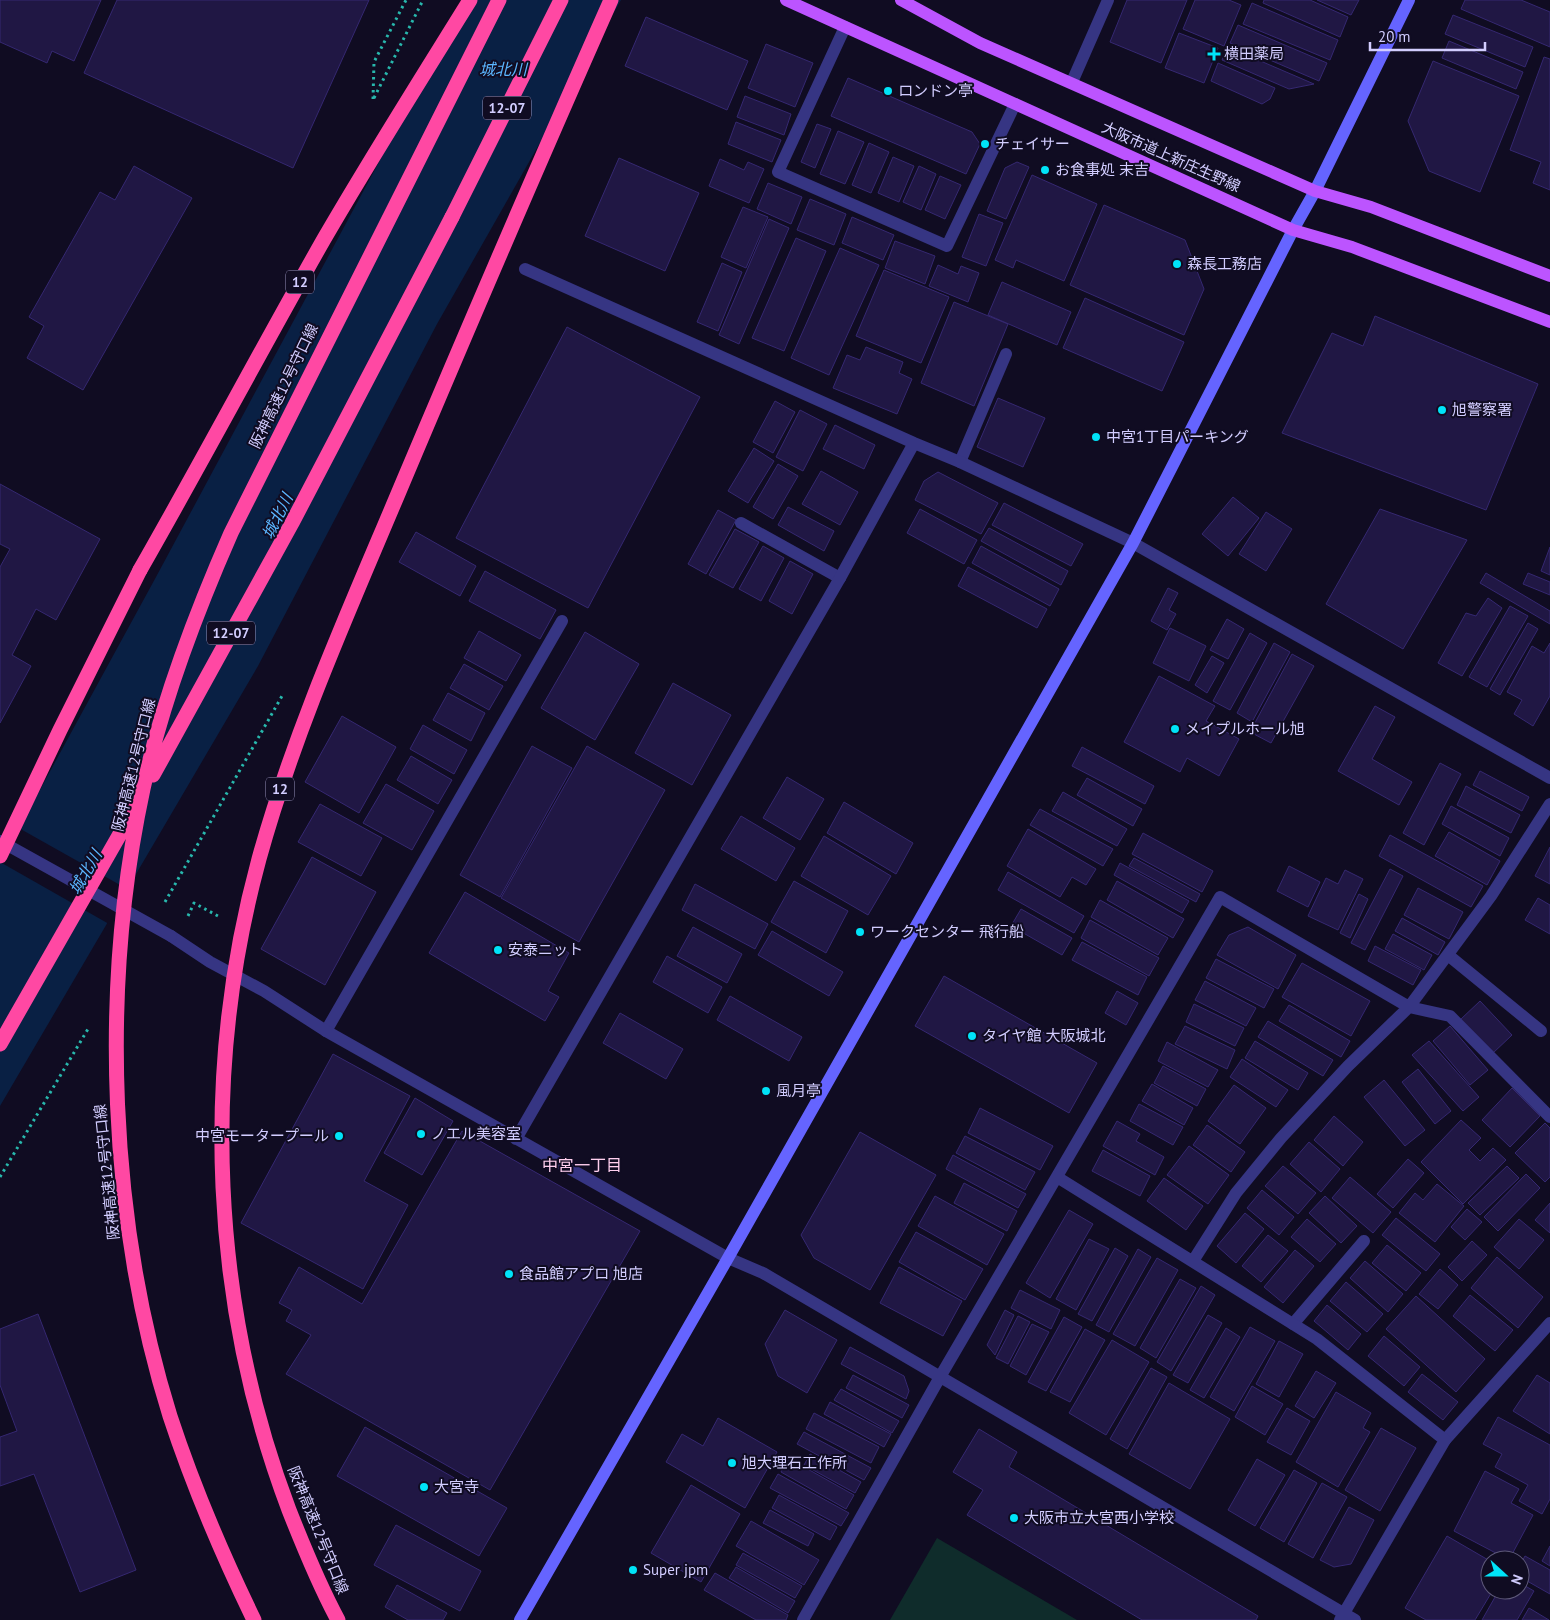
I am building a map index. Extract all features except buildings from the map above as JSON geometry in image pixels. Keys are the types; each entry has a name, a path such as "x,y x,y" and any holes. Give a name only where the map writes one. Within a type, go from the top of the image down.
{"highway":[{"name":"12","path":"0,856 60,730 140,570 198,470 339,214 470,0"},
{"name":"阪神高速12号守口線","path":"254,1620 227,1565 193,1482 170,1414 148,1332 129,1229 116,1089 116,1020 122,933 131,858 143,788 165,706 204,596 231,532 499,0"},
{"name":"12-07","path":"0,1044 125,825 292,523 452,216 561,0"},
{"name":"阪神高速12号守口線","path":"338,1620 304,1549 272,1464 245,1359 234,1297 223,1189 222,1128 225,1052 234,980 244,922 259,861 279,792 303,725 414,457 611,0"}],"main road":[{"name":"大阪市道上新庄生野線","path":"786,0 1293,230 1352,247 1550,322"},
{"name":"大阪市道上新庄生野線","path":"901,0 980,43 1072,82 1315,191 1371,207 1550,276"}],"street":[{"path":"1072,82 1108,0"},
{"path":"520,1620 728,1258 1133,543 1293,230 1315,191 1409,0"},
{"path":"845,27 778,172 947,246 1016,104"},
{"path":"525,269 960,462 1133,543 1550,778"},
{"path":"960,462 1006,354"},
{"path":"516,1139 840,578 914,443"},
{"path":"741,523 840,578"},
{"path":"326,1031 562,621"},
{"path":"1193,1261 1236,1193 1281,1138 1348,1066 1409,1007 1491,896 1550,804"},
{"path":"0,841 171,936 210,962 264,991 326,1031 516,1139 728,1258 763,1273 1346,1618 1445,1440 1550,1322"},
{"path":"803,1620 940,1377 1220,897 1409,1007 1450,1016 1550,1117"},
{"path":"1448,955 1540,1031"},
{"path":"1057,1177 1317,1339 1445,1440"},
{"path":"1293,1324 1364,1241"}],"path":[{"path":"372,100 374,62 406,0"}],"green space":[{"path":"937,1538 1077,1620 890,1620"}],"water":[{"name":"城北川","path":"462,0 621,0 437,324 258,666 0,1106 0,863 394,134"}],"pier":[{"path":"17,827 129,890 109,924 0,862"}],"place":[{"name":"横田薬局","path":"1214,54"},
{"name":"ロンドン亭","path":"888,91"},
{"name":"チェイサー","path":"985,144"},
{"name":"お食事処 末吉","path":"1045,170"},
{"name":"森長工務店","path":"1177,264"},
{"name":"旭警察署","path":"1442,410"},
{"name":"中宮1丁目パーキング","path":"1096,437"},
{"name":"メイプルホール旭","path":"1175,729"},
{"name":"ワークセンター 飛行船","path":"860,932"},
{"name":"安泰ニット","path":"498,950"},
{"name":"タイヤ館 大阪城北","path":"972,1036"},
{"name":"風月亭","path":"766,1091"},
{"name":"ノエル美容室","path":"421,1134"},
{"name":"中宮モータープール","path":"339,1136"},
{"name":"食品館アプロ 旭店","path":"509,1274"},
{"name":"旭大理石工作所","path":"732,1463"},
{"name":"大宮寺","path":"424,1487"},
{"name":"大阪市立大宮西小学校","path":"1014,1518"},
{"name":"Super jpm","path":"633,1570"}],"district":[{"name":"中宮一丁目","path":"582,1165"}]}
